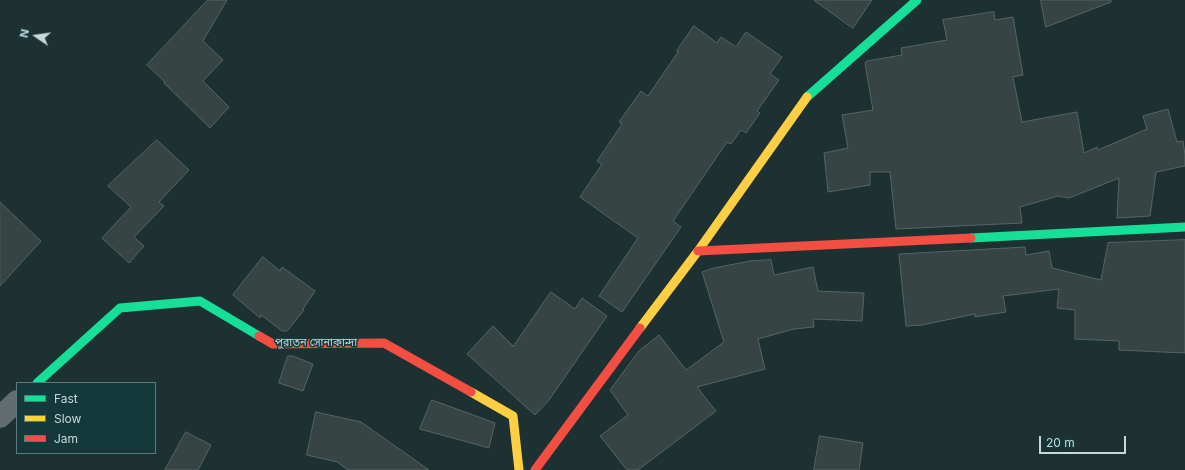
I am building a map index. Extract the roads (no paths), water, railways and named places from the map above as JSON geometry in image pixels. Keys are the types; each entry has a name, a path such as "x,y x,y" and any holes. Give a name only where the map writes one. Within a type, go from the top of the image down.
{"street":[{"path":"535,470 698,251 808,96 917,0"},
{"path":"698,251 1185,227"},
{"name":"পুরাতন সোনাকান্দা","path":"38,382 120,308 200,301 273,344 384,343 512,416 519,470"},
{"path":"0,417 16,402"}]}
